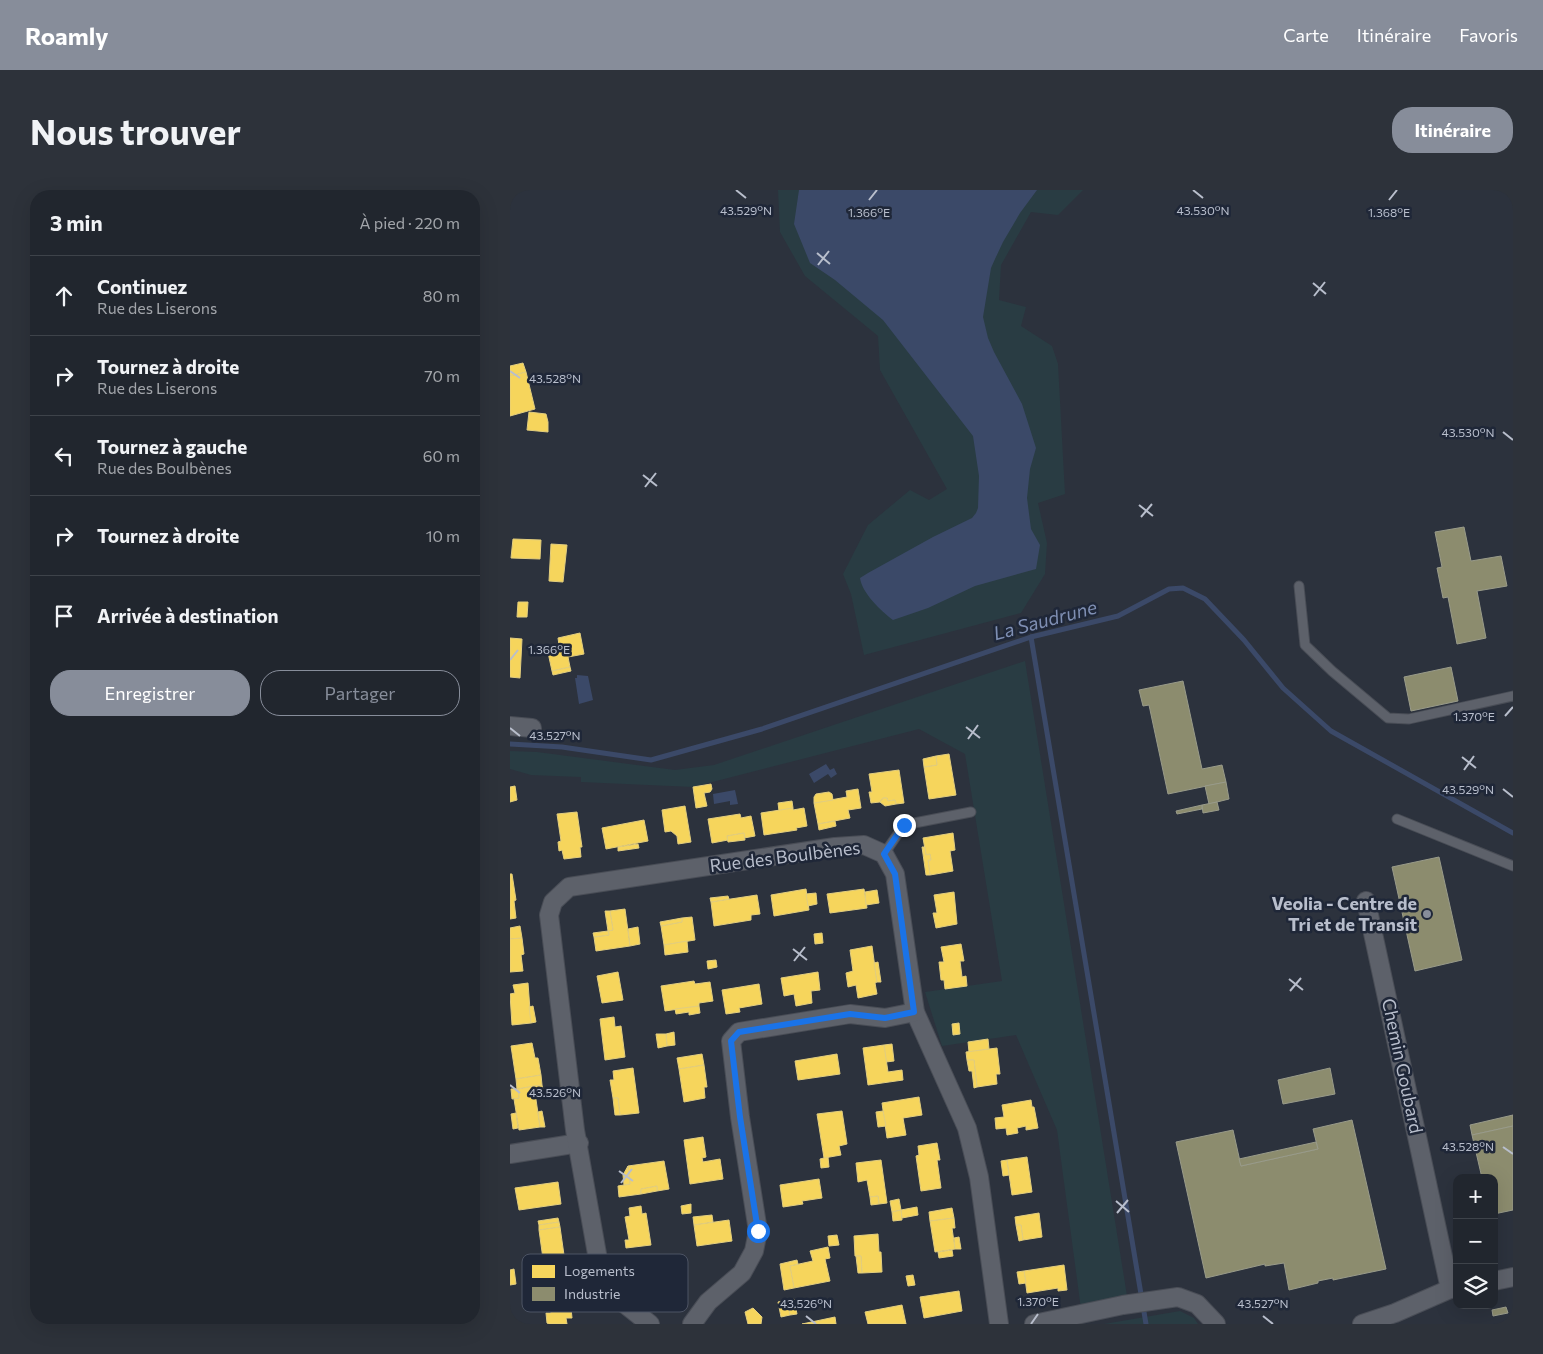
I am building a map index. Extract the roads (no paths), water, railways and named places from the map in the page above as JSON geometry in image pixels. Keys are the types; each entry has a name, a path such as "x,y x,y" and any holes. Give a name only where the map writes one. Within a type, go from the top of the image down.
{"street":[{"path":"510,726 532,728"},
{"name":"Rue des Boulbènes","path":"597,1254 577,1137 549,915 553,902 569,887 836,847 864,845 884,854 895,874 914,1012 967,1128 980,1177 999,1324"},
{"name":"Chemin Goubard","path":"1366,901 1453,1288"},
{"path":"692,1324 708,1302 742,1273 754,1251 758,1231 740,1117 731,1041 739,1032 850,1014 885,1018 914,1012"},
{"path":"510,1154 577,1137"},
{"path":"1498,1280 1513,1277"},
{"path":"1362,1324 1395,1313 1453,1288"},
{"path":"1034,1324 1160,1298 1178,1297 1197,1304 1216,1324"},
{"name":"Rue des Boulbènes","path":"635,1312 650,1324"}],"lane":[{"path":"1300,586 1305,644 1332,671 1388,718 1409,719 1513,696"},
{"path":"884,854 904,825 971,812"},
{"path":"1397,819 1513,866"}],"water":[{"path":"799,190 1037,190 1020,213 1003,242 991,268 983,317 988,338 994,352 1022,404 1036,448 1030,469 1027,498 1031,529 1040,545 1036,569 975,586 928,608 893,620 878,607 864,590 860,578 933,537 972,518 976,513 978,508 979,476 973,436 883,320 835,280 810,263 794,224"},
{"path":"577,675 588,676 593,700 579,704 575,678 577,678"},
{"path":"826,764 830,770 834,768 837,774 831,778 828,774 814,783 809,774"},
{"path":"735,790 738,804 730,805 730,801 714,804 713,794"}],"waterway":[{"name":"La Saudrune","path":"510,744 562,747 651,760 762,729 1031,637 1118,616 1169,589 1183,588 1205,599 1244,640 1283,688 1331,731 1513,833"},
{"path":"1031,637 1146,1324"}],"place":[{"name":"Veolia - Centre de Tri et de Transit","path":"1427,914"}]}
